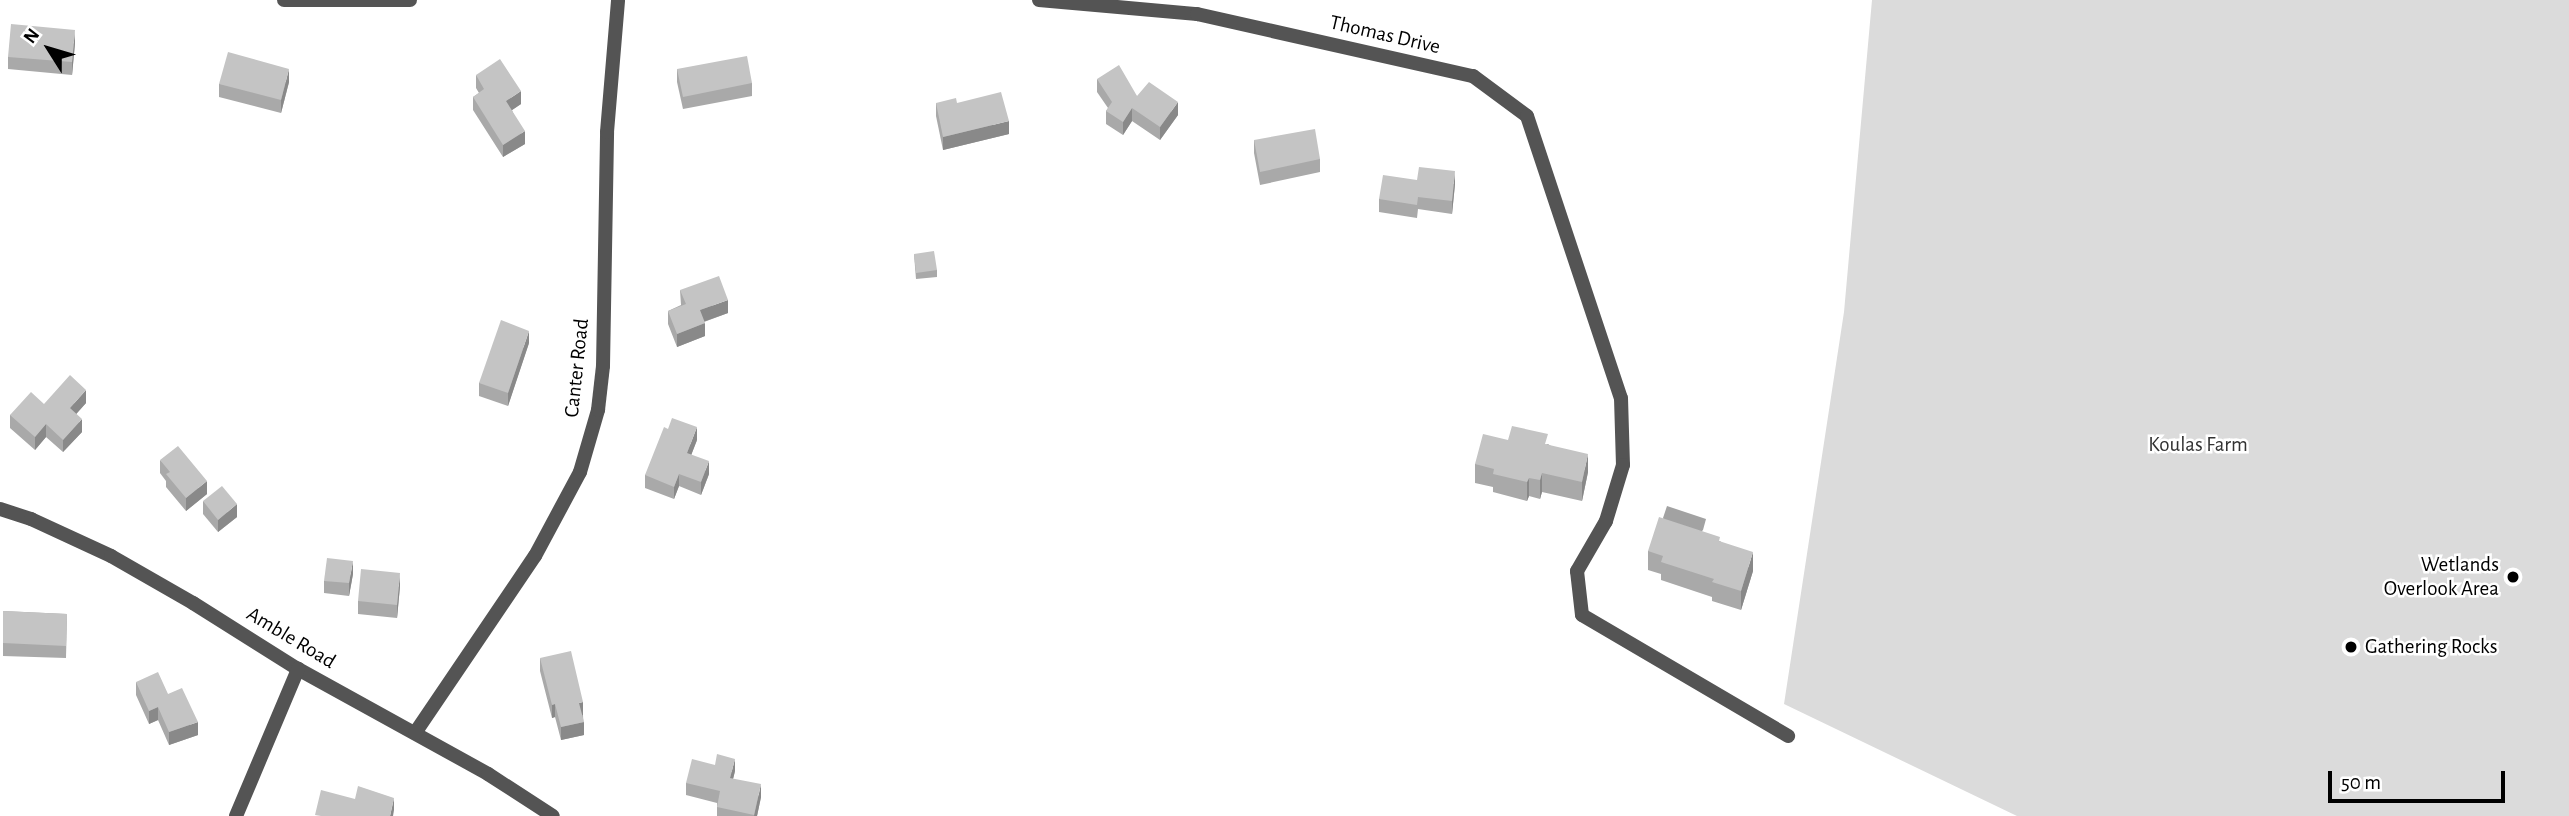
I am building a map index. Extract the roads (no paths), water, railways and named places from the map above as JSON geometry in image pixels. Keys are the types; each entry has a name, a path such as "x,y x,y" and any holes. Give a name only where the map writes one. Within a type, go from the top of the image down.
{"street":[{"path":"292,1 411,0"},
{"name":"Canter Road","path":"415,733 535,556 580,472 598,410 603,366 607,132 618,0"},
{"name":"Thomas Drive","path":"1039,0 1197,14 1473,76 1527,116 1621,398 1623,464 1606,521 1577,571 1582,615 1788,736"},
{"name":"Amble Road","path":"0,509 31,519 111,556 193,603 298,669 488,774 553,816"},
{"path":"236,816 298,669"}],"place":[{"name":"Wetlands Overlook Area","path":"2513,577"},
{"name":"Gathering Rocks","path":"2351,647"}],"park label":[{"name":"Koulas Farm","path":"2198,445"}]}
